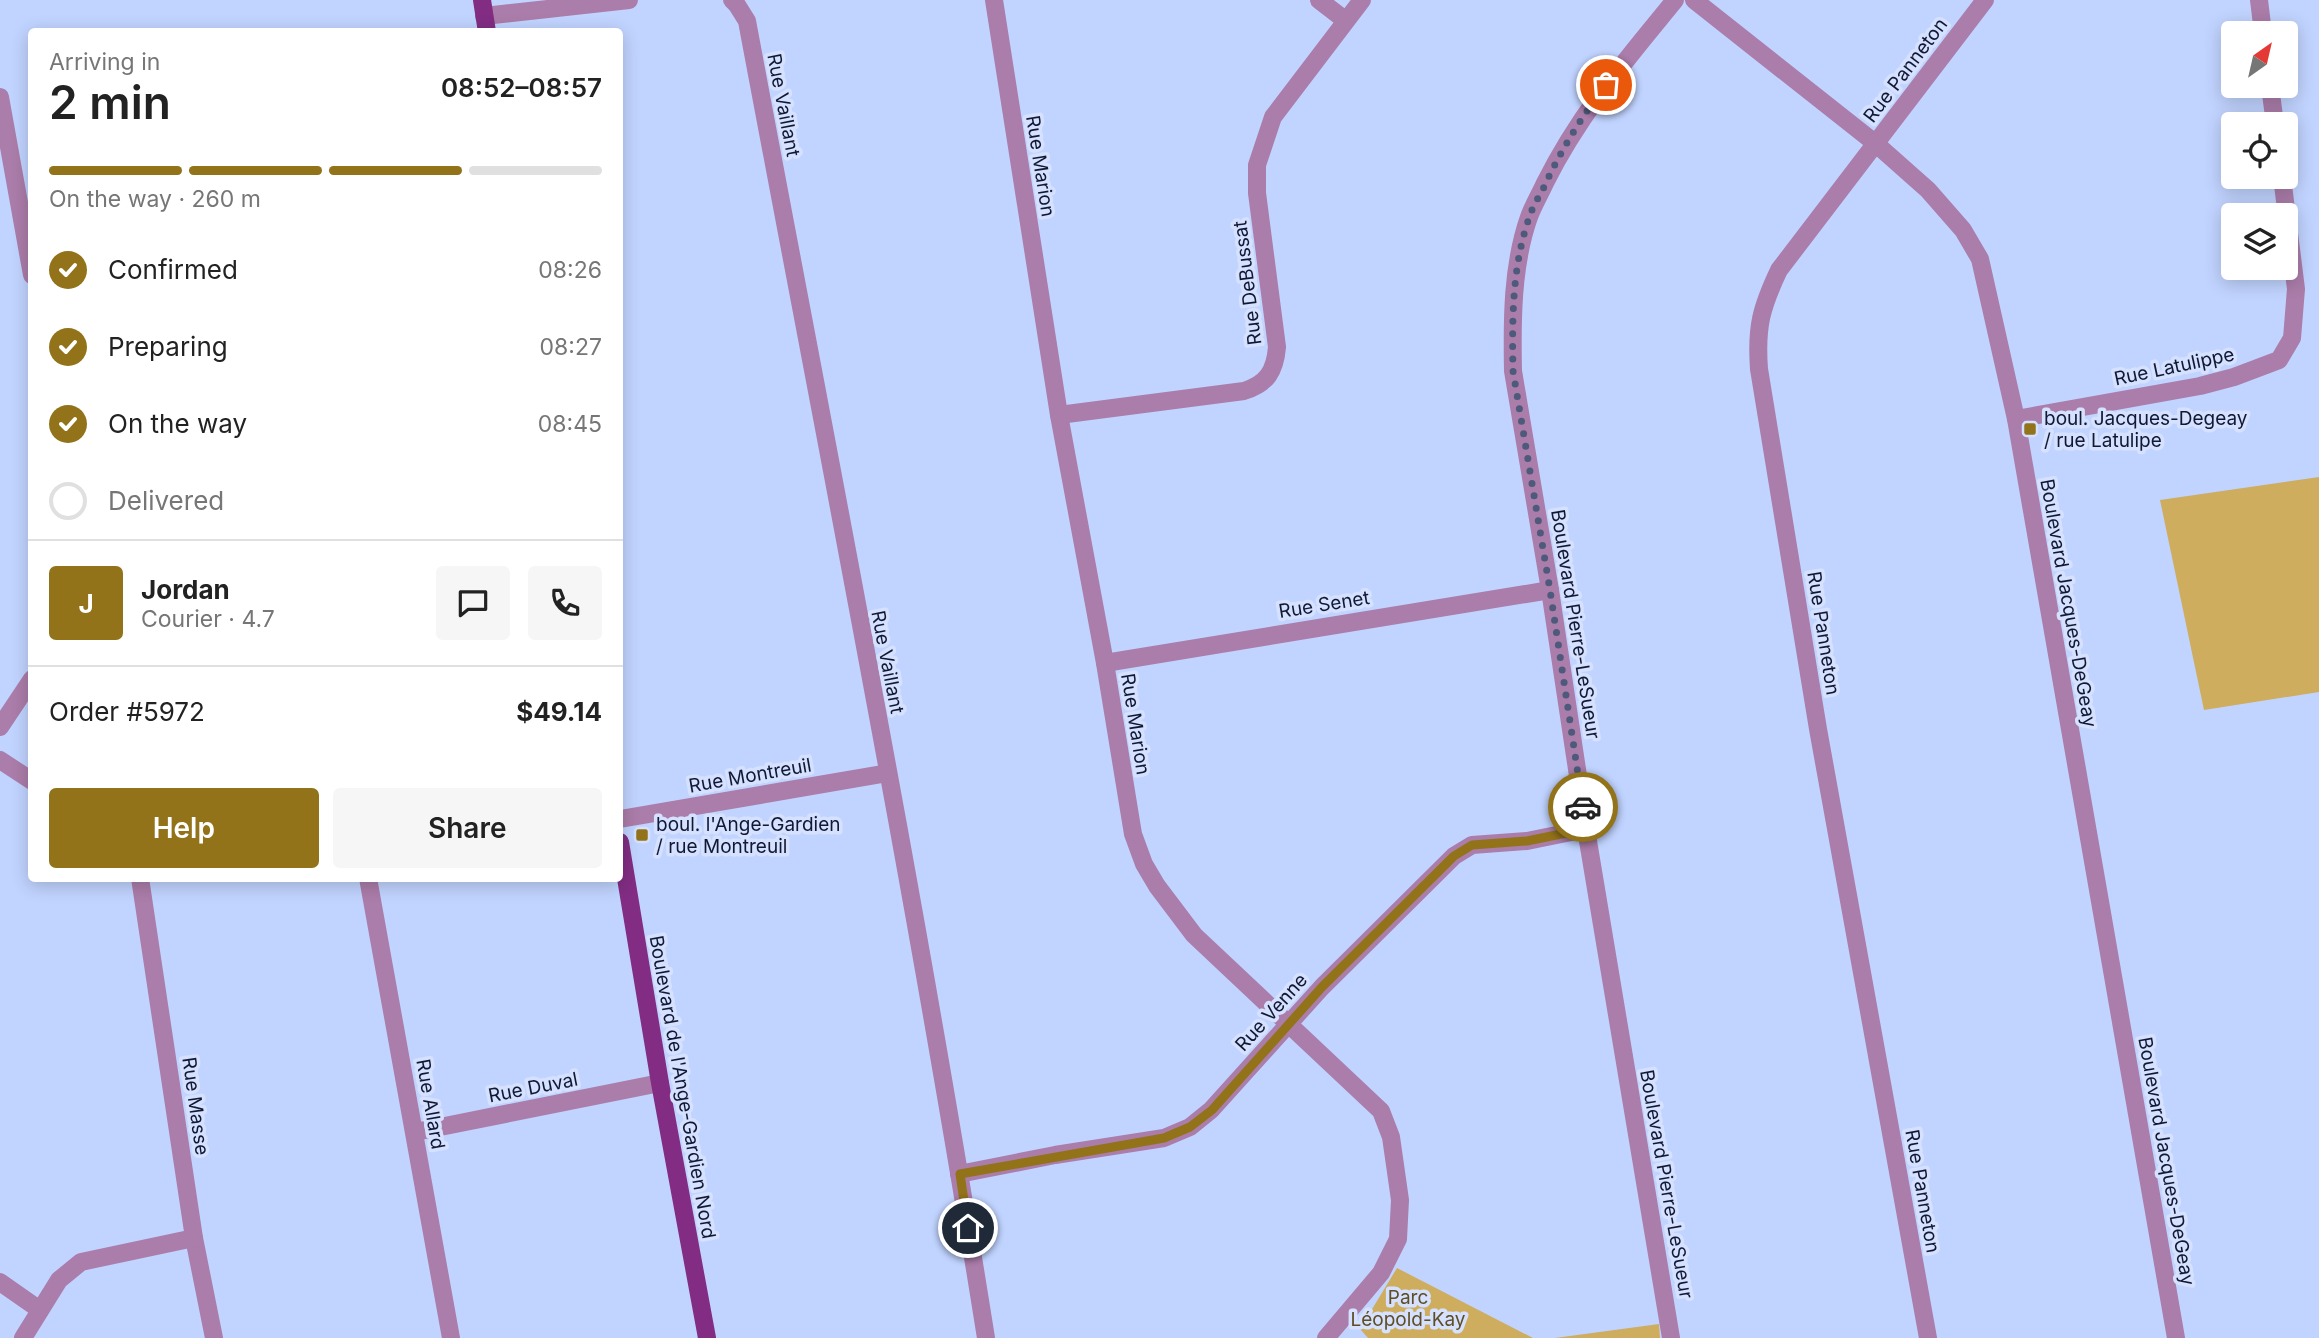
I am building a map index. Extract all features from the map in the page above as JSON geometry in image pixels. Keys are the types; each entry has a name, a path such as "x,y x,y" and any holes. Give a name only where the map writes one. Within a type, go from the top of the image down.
{"main road":[{"name":"Boulevard de l'Ange-Gardien Nord","path":"623,860 660,1083 707,1338"}],"street":[{"path":"484,16 629,0"},
{"name":"Rue Vaillant","path":"732,0 747,21 888,773 960,1174 986,1338"},
{"name":"Rue Marion","path":"994,0 1059,415 1105,663 1132,834 1144,864 1157,886 1194,935 1381,1111 1391,1137 1400,1200 1398,1239 1392,1256 1381,1273 1326,1338"},
{"path":"1319,0 1345,20"},
{"name":"Rue DeBussat","path":"1059,415 1244,391 1258,386 1269,377 1277,347 1257,165 1273,117 1362,0"},
{"name":"Boulevard Pierre-LeSueur","path":"1671,1338 1513,371 1514,283 1529,217 1558,157 1590,106 1675,0"},
{"name":"Boulevard Jacques-DeGeay","path":"1694,0 1875,143 1928,190 1964,230 1980,259 2016,419 2176,1338"},
{"name":"Rue Panneton","path":"1928,1338 1818,729 1758,352 1758,335 1764,301 1779,270 1985,0"},
{"path":"2259,0 2262,21"},
{"path":"0,97 28,253"},
{"name":"Rue Latulippe","path":"2016,419 2200,386 2279,360 2292,338 2296,289 2284,189"},
{"name":"Rue Senet","path":"1105,663 1550,590"},
{"path":"0,727 28,685"},
{"path":"0,760 28,778"},
{"name":"Rue Montreuil","path":"623,818 888,773"},
{"name":"Rue Venne","path":"960,1174 1164,1138 1190,1127 1212,1110 1322,987 1454,856 1472,845 1527,841 1586,829"},
{"name":"Rue Masse","path":"141,882 194,1238 214,1338"},
{"name":"Rue Allard","path":"369,882 451,1338"},
{"name":"Rue Duval","path":"415,1132 660,1083"},
{"path":"23,1338 59,1280 81,1262 194,1238"},
{"path":"0,1282 40,1310"}],"green space":[{"path":"2319,477 2319,692 2204,710 2160,500"},
{"name":"Parc Léopold-Kay","path":"1397,1268 1533,1338 1368,1338 1360,1329"},
{"path":"1659,1324 1660,1338 1555,1338"}],"way so far":[{"path":"1583,807 1513,371 1512,338 1514,283 1529,217 1558,157 1606,85"}],"place":[{"name":"boul. Jacques-Degeay / rue Latulipe","path":"2030,429"},
{"name":"boul. l'Ange-Gardien / rue Montreuil","path":"642,835"}],"route":[{"path":"968,1228 960,1174 1055,1155 1164,1138 1190,1127 1212,1110 1322,987 1454,856 1472,845 1527,841 1586,829 1583,807"}]}
